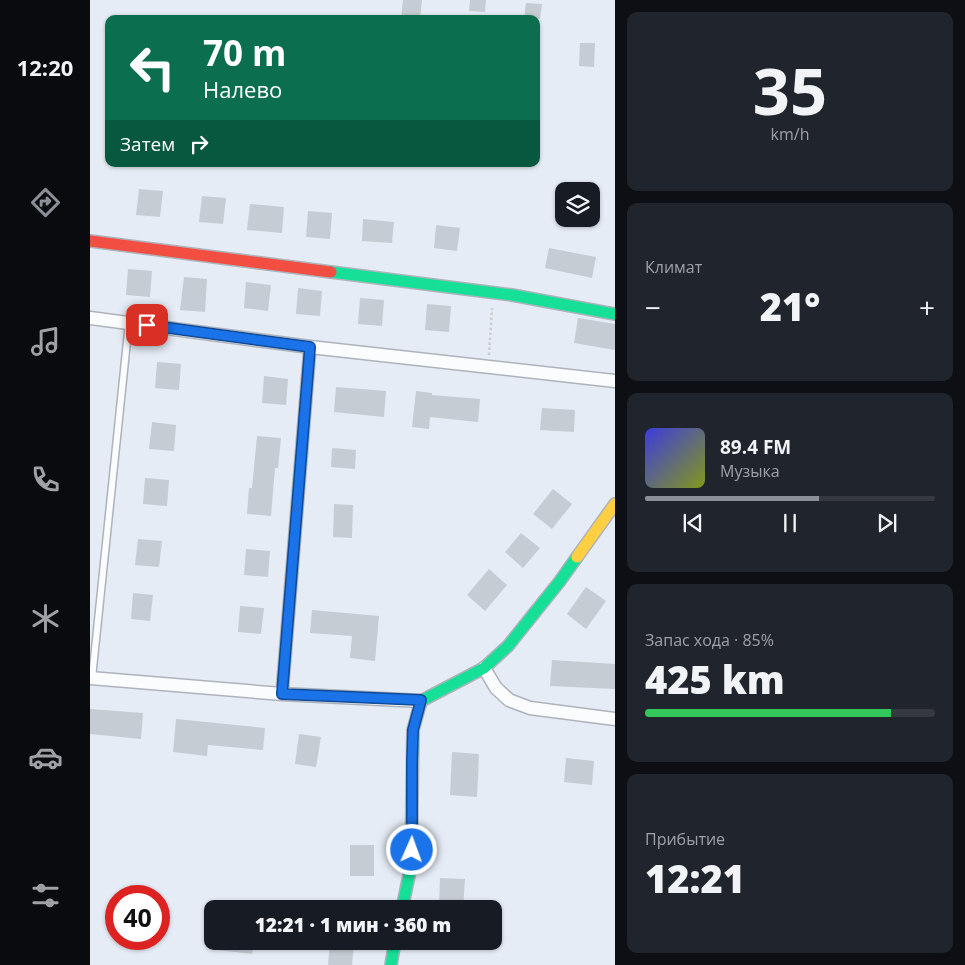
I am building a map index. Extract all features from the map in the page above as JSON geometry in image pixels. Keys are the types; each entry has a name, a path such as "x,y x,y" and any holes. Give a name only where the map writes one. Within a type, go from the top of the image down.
{"street":[{"path":"90,241 493,293 615,314"},
{"path":"90,318 310,347 615,381"},
{"path":"282,694 310,347"},
{"path":"91,678 282,694 421,700 484,668 508,646 560,581 615,504"},
{"path":"484,668 496,688 510,700 530,708 615,719"},
{"path":"404,900 411,866 413,730 421,700"},
{"path":"391,965 394,950"}],"lane":[{"path":"91,678 128,322"}],"path":[{"path":"488,366 493,293"}],"building":[{"path":"403,0 422,0 420,15 401,15"},
{"path":"470,0 486,0 485,12 469,11"},
{"path":"526,3 542,4 540,19 540,15 524,15"},
{"path":"580,43 595,43 594,67 579,66"},
{"path":"139,189 163,191 160,217 136,215"},
{"path":"202,196 226,198 223,224 199,222"},
{"path":"250,204 284,207 282,233 247,230"},
{"path":"308,211 332,213 330,239 306,237"},
{"path":"363,219 394,222 392,243 362,241"},
{"path":"436,225 460,228 457,251 434,248"},
{"path":"549,248 596,257 592,278 545,268"},
{"path":"128,269 152,271 150,297 126,295"},
{"path":"184,277 207,279 205,312 180,310"},
{"path":"246,282 271,285 268,311 244,308"},
{"path":"298,288 322,291 320,316 296,314"},
{"path":"360,298 384,300 382,326 358,324"},
{"path":"427,304 451,306 449,332 425,330"},
{"path":"578,318 615,324 615,350 574,343"},
{"path":"157,362 181,364 179,390 155,388"},
{"path":"264,376 288,379 286,405 262,403"},
{"path":"336,387 386,391 384,417 334,412"},
{"path":"416,391 432,393 432,395 480,399 478,422 430,417 429,429 412,427"},
{"path":"542,408 575,410 574,432 540,430"},
{"path":"152,422 176,425 174,451 149,449"},
{"path":"257,436 281,438 278,468 275,468 271,516 247,514 249,488 252,488"},
{"path":"332,448 356,450 355,469 331,467"},
{"path":"145,478 169,480 167,506 143,504"},
{"path":"553,489 572,504 552,529 533,514"},
{"path":"334,504 353,505 352,538 333,537"},
{"path":"521,533 540,548 523,568 505,552"},
{"path":"138,539 162,541 159,567 135,565"},
{"path":"246,549 270,551 268,577 244,575"},
{"path":"489,569 507,585 485,611 467,595"},
{"path":"586,587 606,601 586,629 567,614"},
{"path":"133,593 153,595 150,621 131,619"},
{"path":"240,606 264,608 261,634 238,632"},
{"path":"312,610 379,616 375,661 350,658 352,636 310,633"},
{"path":"552,660 615,664 615,689 550,686"},
{"path":"90,709 143,713 141,739 90,734"},
{"path":"176,719 265,728 263,750 208,745 207,756 173,752"},
{"path":"299,734 321,737 316,767 295,764"},
{"path":"452,752 479,754 477,797 450,795"},
{"path":"566,758 594,761 592,785 564,782"},
{"path":"350,845 374,845 374,876 350,876"},
{"path":"440,878 465,879 464,900 439,900"},
{"path":"218,950 253,950 252,954"},
{"path":"329,950 353,950 352,965 328,965"}],"traffic: fast":[{"path":"331,272 512,295 615,314"},
{"path":"282,694 310,347"},
{"path":"404,900 411,866 413,730 421,701 484,668 508,646 577,557"},
{"path":"391,965 394,950"}],"traffic: slow":[{"path":"577,557 615,504"}],"traffic: jam":[{"path":"90,241 331,272"}],"route":[{"path":"147,325 310,347 282,694 421,700 413,730 412,850"}]}
